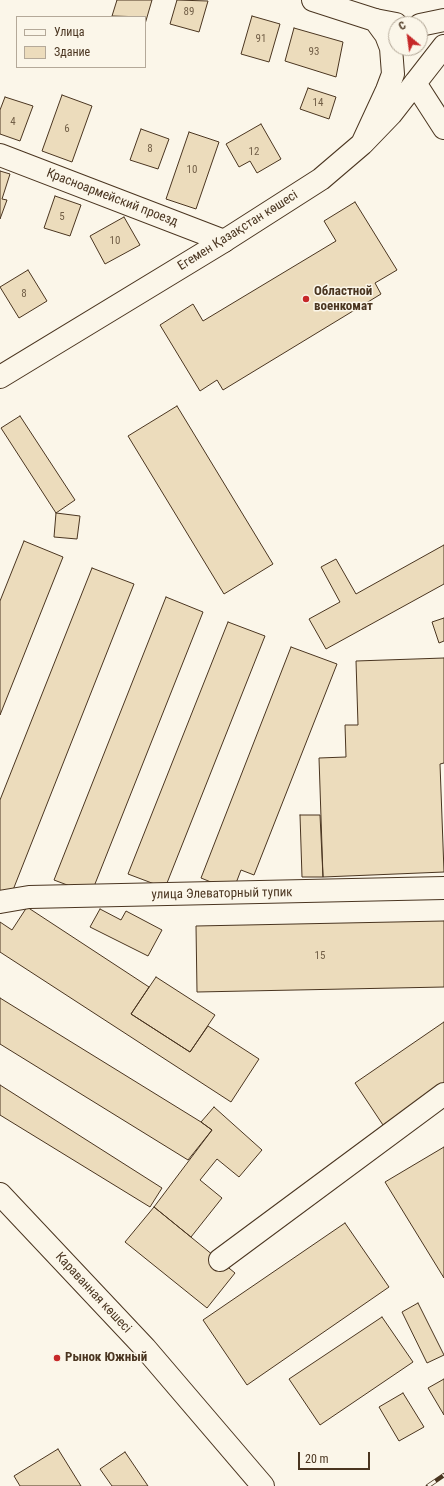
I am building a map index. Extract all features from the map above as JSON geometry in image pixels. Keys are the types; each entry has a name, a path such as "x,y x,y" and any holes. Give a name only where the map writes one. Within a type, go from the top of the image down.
{"main road":[{"path":"313,0 375,20 388,22"},
{"path":"362,144 393,74 391,48 386,35 375,20"},
{"path":"428,23 444,20"},
{"name":"Егемен Қазақстан көшесі","path":"0,377 224,241 321,180 362,144 391,114 444,46"},
{"path":"415,83 444,128"},
{"name":"Красноармейский проезд","path":"0,155 224,241"},
{"name":"улица Элеваторный тупик","path":"0,902 29,897 444,888"},
{"path":"220,1260 444,1094"},
{"name":"Караванная көшесі","path":"0,1194 145,1348 263,1486"}],"building":[{"path":"117,0 152,0 146,21 146,16 112,16"},
{"path":"177,0 208,1 199,32 170,24"},
{"path":"252,16 280,24 269,62 241,54"},
{"path":"294,28 343,42 336,77 285,61"},
{"path":"308,88 336,97 329,119 300,109"},
{"path":"62,95 92,106 72,162 42,151"},
{"path":"5,97 33,106 20,141 0,134 0,110"},
{"path":"261,124 281,159 257,173 250,161 239,167 226,144"},
{"path":"141,129 169,139 158,169 130,160"},
{"path":"189,132 219,142 196,209 166,199"},
{"path":"0,171 10,174 2,199 7,200 0,219"},
{"path":"55,196 81,205 70,236 44,228"},
{"name":"Областной военкомат","path":"355,202 397,270 375,283 381,294 223,390 217,380 200,391 160,325 193,304 203,321 336,241 324,221"},
{"path":"124,217 140,245 105,264 90,236"},
{"path":"28,270 47,301 19,318 0,287"},
{"path":"177,406 273,564 224,594 128,436"},
{"path":"20,416 75,500 56,513 1,428"},
{"path":"56,513 80,516 77,539 54,537"},
{"path":"24,541 63,557 0,715 0,601"},
{"path":"444,545 444,584 326,649 309,619 340,602 321,567 336,559 356,594"},
{"path":"92,568 134,584 11,895 0,891 0,800"},
{"path":"166,597 203,612 91,894 54,880"},
{"path":"444,618 444,641 439,643 432,622"},
{"path":"228,622 265,636 165,888 128,874"},
{"path":"291,647 337,664 254,875 241,870 233,891 201,878"},
{"path":"444,658 444,763 440,764 444,872 323,877 319,758 346,757 345,725 358,725 356,661"},
{"path":"300,815 320,815 323,877 302,877"},
{"path":"27,907 149,987 131,1014 190,1052 208,1026 259,1059 231,1102 0,952 0,922 12,930"},
{"path":"100,909 121,920 126,911 162,930 148,956 90,927"},
{"path":"444,921 444,987 197,992 196,926"},
{"path":"156,977 215,1015 190,1052 131,1014"},
{"path":"0,998 212,1130 188,1160 0,1044"},
{"path":"444,1022 444,1083 383,1125 355,1083"},
{"path":"0,1085 162,1188 150,1207 0,1115"},
{"path":"214,1107 262,1150 239,1177 217,1159 200,1180 222,1198 191,1237 154,1207 212,1130 201,1122"},
{"path":"444,1147 444,1278 385,1182"},
{"path":"154,1207 235,1273 207,1308 125,1242"},
{"path":"345,1223 389,1287 247,1385 203,1320"},
{"path":"418,1303 444,1355 427,1363 402,1312"},
{"path":"382,1317 413,1362 320,1425 289,1379"},
{"path":"444,1379 444,1415 428,1388"},
{"path":"403,1393 424,1427 399,1441 379,1407"},
{"path":"58,1449 81,1486 20,1486 14,1476"},
{"path":"125,1452 148,1486 112,1486 100,1469"}],"railway":[{"path":"428,1486 444,1475"}],"place":[{"name":"Областной военкомат","path":"306,299"},
{"name":"Рынок Южный","path":"57,1358"}]}
